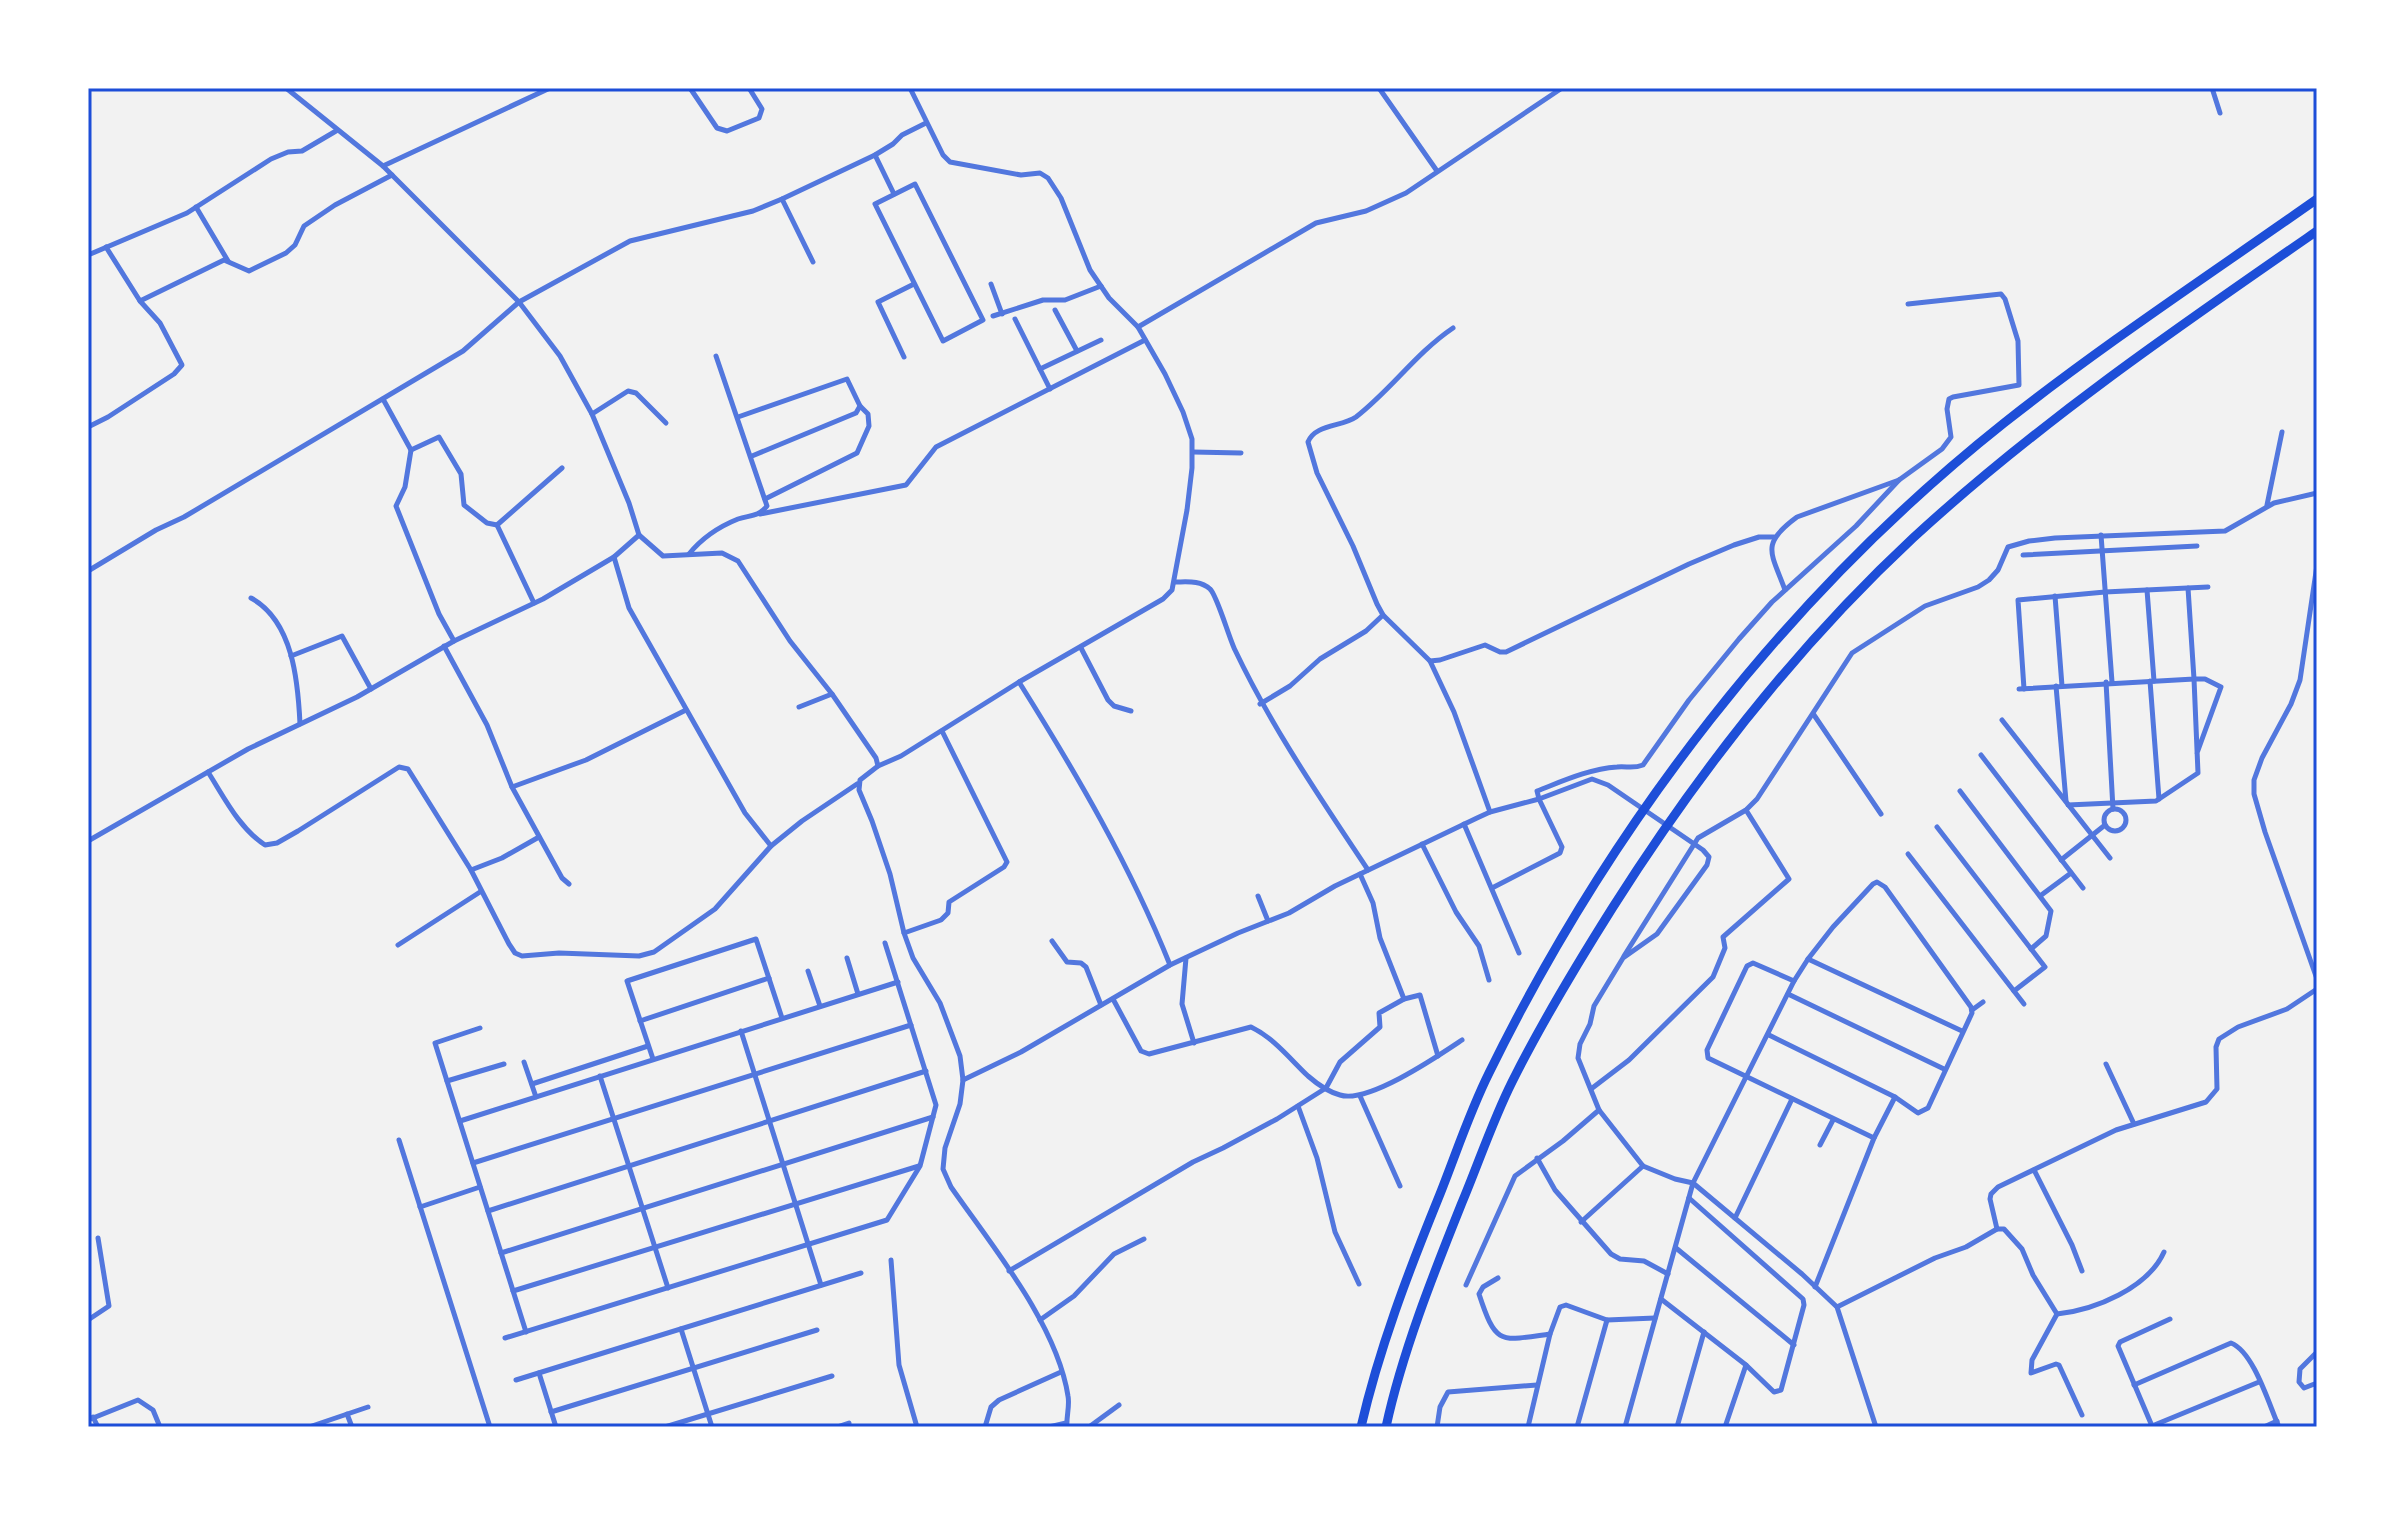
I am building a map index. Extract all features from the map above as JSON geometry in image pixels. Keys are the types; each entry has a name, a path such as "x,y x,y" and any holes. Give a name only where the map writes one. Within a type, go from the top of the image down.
{"highway":[{"path":"1361,1427 1410,1268 1488,1075 1555,951 1624,840 1725,699 1804,611 1896,518 2003,424 2317,199"},
{"path":"1386,1427 1434,1272 1511,1084 1576,965 1657,838 1751,712 1824,628 1912,539 2022,444 2150,346 2317,231"}],"street":[{"path":"286,88 383,166 519,302 560,356 592,414 639,535 663,556 722,553 738,561 790,641 832,694 876,758 878,766"},
{"path":"383,166 550,88"},
{"path":"690,88 717,128 727,131 759,118 762,109 749,88"},
{"path":"208,772 240,821 254,838 265,845 277,843 298,831 399,767 408,769 471,870 515,953 522,956 591,953 639,956 654,952 715,909 771,846 878,766 901,756 1019,682 1163,599 1175,582 1193,452 1183,412 1165,374 1138,327 1126,318 1090,270 1061,198 1048,178 1040,173 1021,175 950,162 943,155 910,88"},
{"path":"1379,88 1437,171"},
{"path":"1138,327 1307,228 1388,203 1562,88"},
{"path":"2212,88 2220,113"},
{"path":"88,571 463,351 519,302 630,241 753,211 875,155 902,135 926,123"},
{"path":"88,255 196,207 271,159 288,152 302,151 336,131"},
{"path":"875,155 894,194"},
{"path":"140,301 224,260 249,271 286,253 295,245 304,226 335,205 392,175"},
{"path":"915,184 983,320 943,341 914,284 875,204 915,184"},
{"path":"782,199 813,262"},
{"path":"196,207 228,261"},
{"path":"88,427 161,383 182,365 160,323 140,301 106,247"},
{"path":"904,357 878,302 914,284"},
{"path":"991,284 1002,314"},
{"path":"993,316 1043,300 1065,300 1101,286"},
{"path":"1492,888 1561,851 1537,791 1574,776 1619,766 1635,768 1643,765 1689,700 1739,639 1785,590 1856,526 1899,480 1948,443 1951,437 1947,409 1949,399 2019,385 2020,359 2013,322 2001,294 1908,304"},
{"path":"1055,310 1077,352"},
{"path":"1015,319 1050,389"},
{"path":"1453,328 1433,342 1353,419 1314,433 1308,442 1317,473 1383,615 1430,661 1454,712 1490,812"},
{"path":"1040,369 1101,340"},
{"path":"689,555 702,539 739,519 906,485 936,447 1145,340"},
{"path":"716,356 767,506 760,514"},
{"path":"738,417 847,379 860,406 868,414 869,426 857,453 765,499"},
{"path":"592,414 628,391 636,393 666,423"},
{"path":"383,399 411,450 405,487 396,506 439,614 454,641"},
{"path":"752,456 856,413 860,406"},
{"path":"2267,506 2282,432"},
{"path":"411,450 439,437 461,474 464,505 487,523 497,525"},
{"path":"1193,452 1241,453"},
{"path":"497,525 562,468"},
{"path":"1785,590 1770,549 1774,537 1797,517 1899,480"},
{"path":"1876,1427 1837,1307 1693,1183 1643,1166 1599,1110 1578,1058 1594,1006 1698,838 1746,810 1757,799 1852,653 1925,606 1984,584 1995,575 2006,550 2029,541 2225,531 2267,506 2317,493"},
{"path":"497,525 534,603"},
{"path":"88,841 208,772 371,689 444,646 534,603 614,557 639,535"},
{"path":"2101,535 2113,806 2104,818 2105,825 2117,832 2127,822 2125,815 2113,806"},
{"path":"1430,661 1485,645 1506,652 1689,564 1759,537 1774,537"},
{"path":"2023,555 2197,546"},
{"path":"614,557 629,608 745,813 771,846"},
{"path":"2317,565 2300,680 2254,780 2254,794 2265,832 2317,979"},
{"path":"1175,582 1200,583 1208,586 1214,594 1227,634 1260,704 1368,870"},
{"path":"2197,753 2221,687 2205,679 2194,679 2021,689 2018,600 2208,587"},
{"path":"2067,803 2113,806 2159,799 2198,773 2188,588"},
{"path":"2147,590 2159,799"},
{"path":"2055,596 2067,803"},
{"path":"251,598 269,612 291,656 297,681 300,724"},
{"path":"1260,704 1290,686 1320,659 1366,631 1383,615"},
{"path":"291,656 342,636 371,689"},
{"path":"444,646 487,725 512,787 562,878 569,884"},
{"path":"1081,648 1108,700 1114,706 1131,711"},
{"path":"1019,682 1070,763 1133,879 1170,965"},
{"path":"799,707 832,694"},
{"path":"512,787 586,760 686,710"},
{"path":"1814,715 1881,814"},
{"path":"2002,720 2110,858"},
{"path":"904,933 941,920 948,913 949,902 1004,867 1007,862 942,731"},
{"path":"1981,755 2083,888"},
{"path":"963,1080 1021,1052 1170,965 1289,913 1422,844 1490,812 1539,799 1592,779 1608,785 1709,857 1707,865 1657,934 1623,958"},
{"path":"857,784 890,874 913,958 940,1003 955,1040 963,1080 960,1104 945,1148 943,1169 951,1187 1040,1320 1069,1400 1066,1425 1049,1427"},
{"path":"1960,791 2051,911 2046,936 2031,949"},
{"path":"1591,1089 1629,1060 1713,977 1725,948 1723,937 1789,879 1746,810"},
{"path":"1464,824 1519,953"},
{"path":"2061,860 2105,825"},
{"path":"1937,827 2045,967 2014,991"},
{"path":"471,870 502,858 539,837"},
{"path":"1422,844 1456,912 1479,946 1489,980"},
{"path":"1908,854 2024,1004"},
{"path":"2040,896 2071,873"},
{"path":"1360,874 1373,903 1380,938 1404,999"},
{"path":"1625,1427 1693,1183 1794,981 1833,927 1877,882 1885,887 1965,995 1972,1010"},
{"path":"398,945 480,892"},
{"path":"1258,896 1268,921"},
{"path":"653,1059 627,981 756,939 782,1018"},
{"path":"1052,941 1067,962 1081,963 1086,967 1101,1005"},
{"path":"505,1338 887,1220 920,1166 936,1105 885,943"},
{"path":"1186,957 1182,1004 1194,1043"},
{"path":"847,958 858,994"},
{"path":"1808,959 1962,1031"},
{"path":"1794,981 1753,963 1744,971 1706,1055 1710,1061 1874,1138"},
{"path":"808,971 820,1006"},
{"path":"640,1021 769,978"},
{"path":"460,1121 898,982"},
{"path":"1997,1229 1991,1194 1998,1187 2134,1124 2212,1098 2219,1081 2216,1047 2219,1039 2238,1027 2287,1009 2317,989"},
{"path":"1788,994 1944,1069"},
{"path":"1009,1271 1193,1162 1326,1088 1340,1062 1380,1027 1379,1013 1404,999 1420,995 1438,1056"},
{"path":"1113,999 1141,1051 1158,1054 1251,1027 1264,1033 1311,1079 1341,1096 1360,1095 1414,1071 1462,1040"},
{"path":"1769,1035 1895,1097 1918,1113 1925,1111 1972,1010 1983,1002"},
{"path":"473,1163 911,1025"},
{"path":"480,1028 435,1043 526,1332"},
{"path":"741,1031 821,1285"},
{"path":"532,1084 648,1046"},
{"path":"524,1062 536,1097"},
{"path":"447,1081 504,1064"},
{"path":"2106,1064 2134,1124"},
{"path":"488,1211 926,1071"},
{"path":"600,1076 668,1288"},
{"path":"1360,1095 1400,1186"},
{"path":"1815,1287 1874,1138 1895,1097"},
{"path":"1735,1218 1792,1099"},
{"path":"1298,1106 1317,1158 1335,1232 1359,1284"},
{"path":"1466,1285 1515,1176 1599,1110"},
{"path":"501,1253 933,1117"},
{"path":"1820,1145 1833,1120"},
{"path":"399,1140 490,1427"},
{"path":"1537,1158 1555,1190 1611,1254 1620,1259 1644,1261 1668,1274"},
{"path":"513,1291 920,1166"},
{"path":"1581,1222 1643,1166"},
{"path":"2034,1170 2082,1271"},
{"path":"420,1207 480,1187"},
{"path":"1661,1299 1746,1365 1774,1392 1782,1388 1804,1305 1799,1294 1689,1198"},
{"path":"1837,1307 1935,1258 1966,1247 1997,1229 2004,1229 2022,1249 2033,1275 2057,1314"},
{"path":"88,1320 109,1306 98,1238"},
{"path":"1040,1320 1074,1296 1114,1254 1144,1239"},
{"path":"1676,1248 1794,1345"},
{"path":"2057,1314 2083,1308 2129,1288 2157,1268 2164,1252"},
{"path":"891,1260 899,1365 917,1427"},
{"path":"516,1380 861,1273"},
{"path":"1498,1278 1483,1287 1479,1294 1495,1333 1509,1340 1550,1334"},
{"path":"1528,1427 1557,1312 1566,1305 1607,1320 1655,1318"},
{"path":"2057,1314 2039,1342 2031,1371 2034,1374 2059,1365 2082,1415"},
{"path":"2170,1319 2120,1342 2120,1353 2152,1426 2259,1382"},
{"path":"1571,1427 1577,1427 1607,1320"},
{"path":"681,1329 712,1427"},
{"path":"551,1412 817,1330"},
{"path":"1677,1427 1704,1332"},
{"path":"2134,1385 2231,1343 2249,1357 2278,1424 2264,1427"},
{"path":"2317,1352 2300,1369 2299,1382 2304,1388 2317,1383"},
{"path":"1725,1427 1746,1365"},
{"path":"985,1427 991,1407 999,1400 1061,1372"},
{"path":"539,1373 556,1427"},
{"path":"665,1427 832,1376"},
{"path":"1437,1427 1440,1407 1448,1392 1537,1385"},
{"path":"98,1427 90,1419 138,1400 153,1410 160,1427"},
{"path":"1089,1427 1119,1405"},
{"path":"309,1427 368,1407"},
{"path":"347,1414 352,1427"},
{"path":"837,1427 849,1423"}]}
